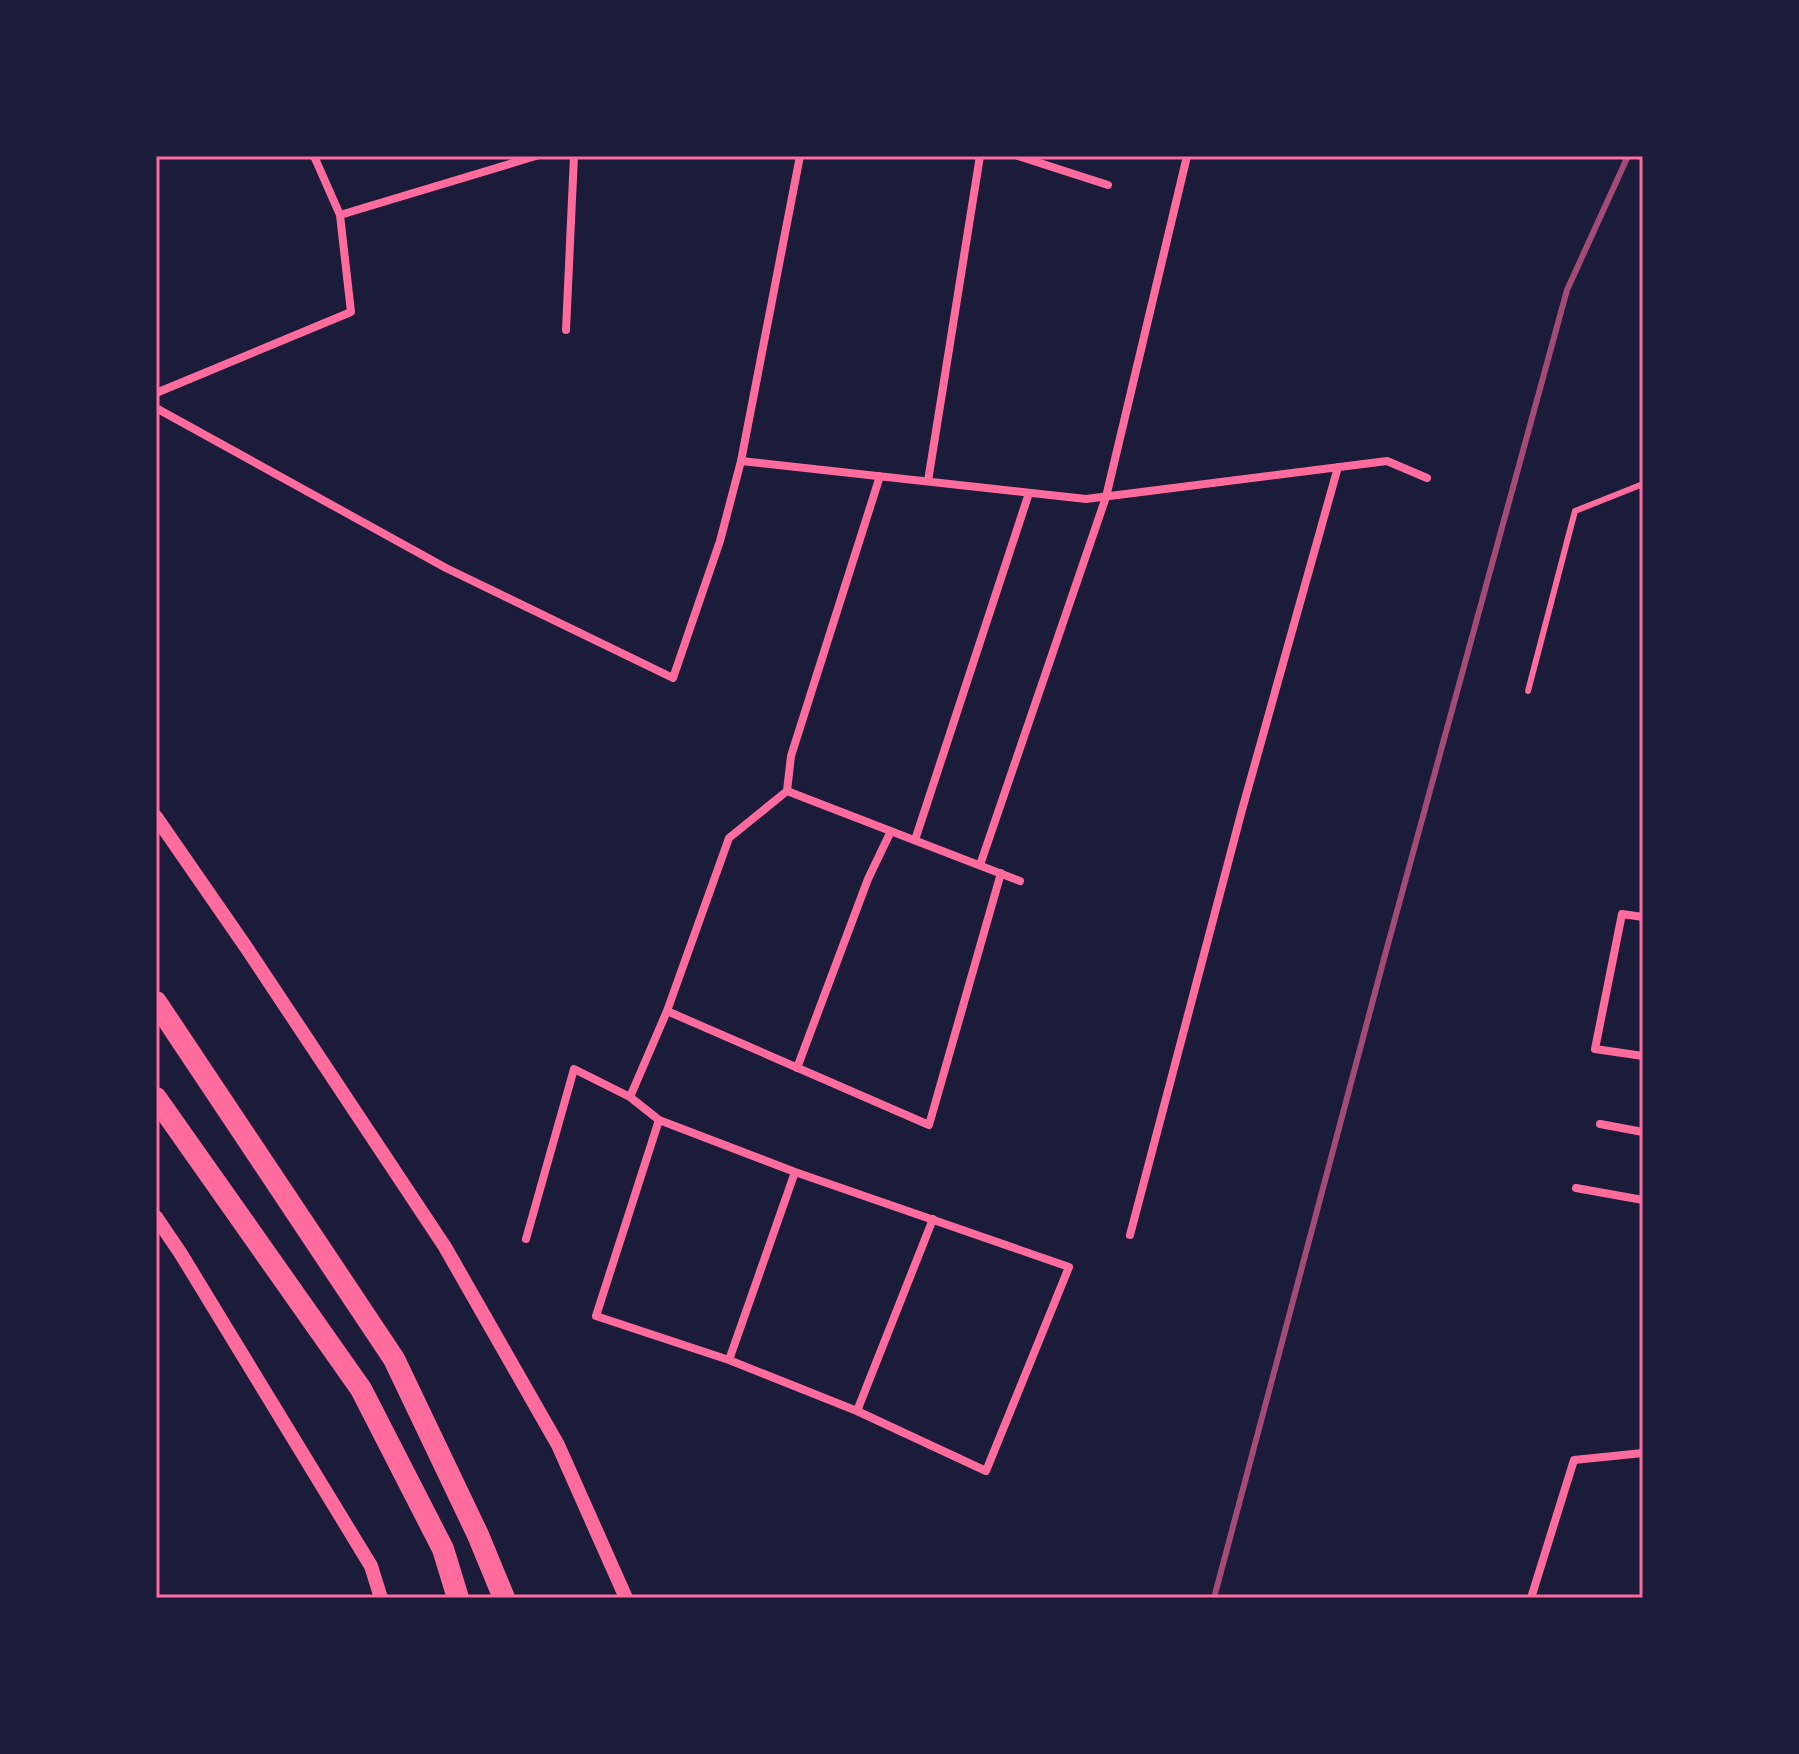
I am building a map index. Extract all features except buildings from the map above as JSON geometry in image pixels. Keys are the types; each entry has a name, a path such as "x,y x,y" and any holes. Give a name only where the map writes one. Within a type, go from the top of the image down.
{"highway":[{"path":"156,1002 394,1359 478,1535 504,1598"},
{"path":"156,1098 361,1389 443,1549 458,1598"}],"street":[{"path":"156,393 351,312 340,215 314,156"},
{"path":"340,215 536,156"},
{"path":"566,330 574,156"},
{"path":"156,408 446,568 673,678 720,541 741,461 800,156"},
{"path":"928,481 980,156"},
{"path":"1018,156 1108,185"},
{"path":"980,865 1106,497 1187,156"},
{"path":"741,461 1086,499 1387,461 1427,478"},
{"path":"1130,1235 1246,795 1338,467"},
{"path":"630,1097 667,1011 729,838 787,791 791,756 880,476"},
{"path":"915,840 1029,493"},
{"path":"787,791 1020,881"},
{"path":"156,817 445,1247 558,1445 626,1598"},
{"path":"797,1068 868,879 891,831"},
{"path":"667,1011 929,1125 1001,873"},
{"path":"1643,917 1622,914 1595,1049 1643,1056"},
{"path":"526,1239 574,1069 630,1097 659,1120 795,1172 1069,1267 986,1471 857,1411 729,1360 596,1316 659,1120"},
{"path":"1600,1124 1643,1132"},
{"path":"729,1360 795,1172"},
{"path":"1576,1188 1643,1200"},
{"path":"156,1217 371,1566 381,1598"},
{"path":"857,1411 933,1219"},
{"path":"1531,1598 1574,1460 1643,1453"}],"lane":[{"path":"1528,691 1575,511 1643,484"}],"railway":[{"path":"1214,1598 1385,955 1567,290 1628,156"}]}
